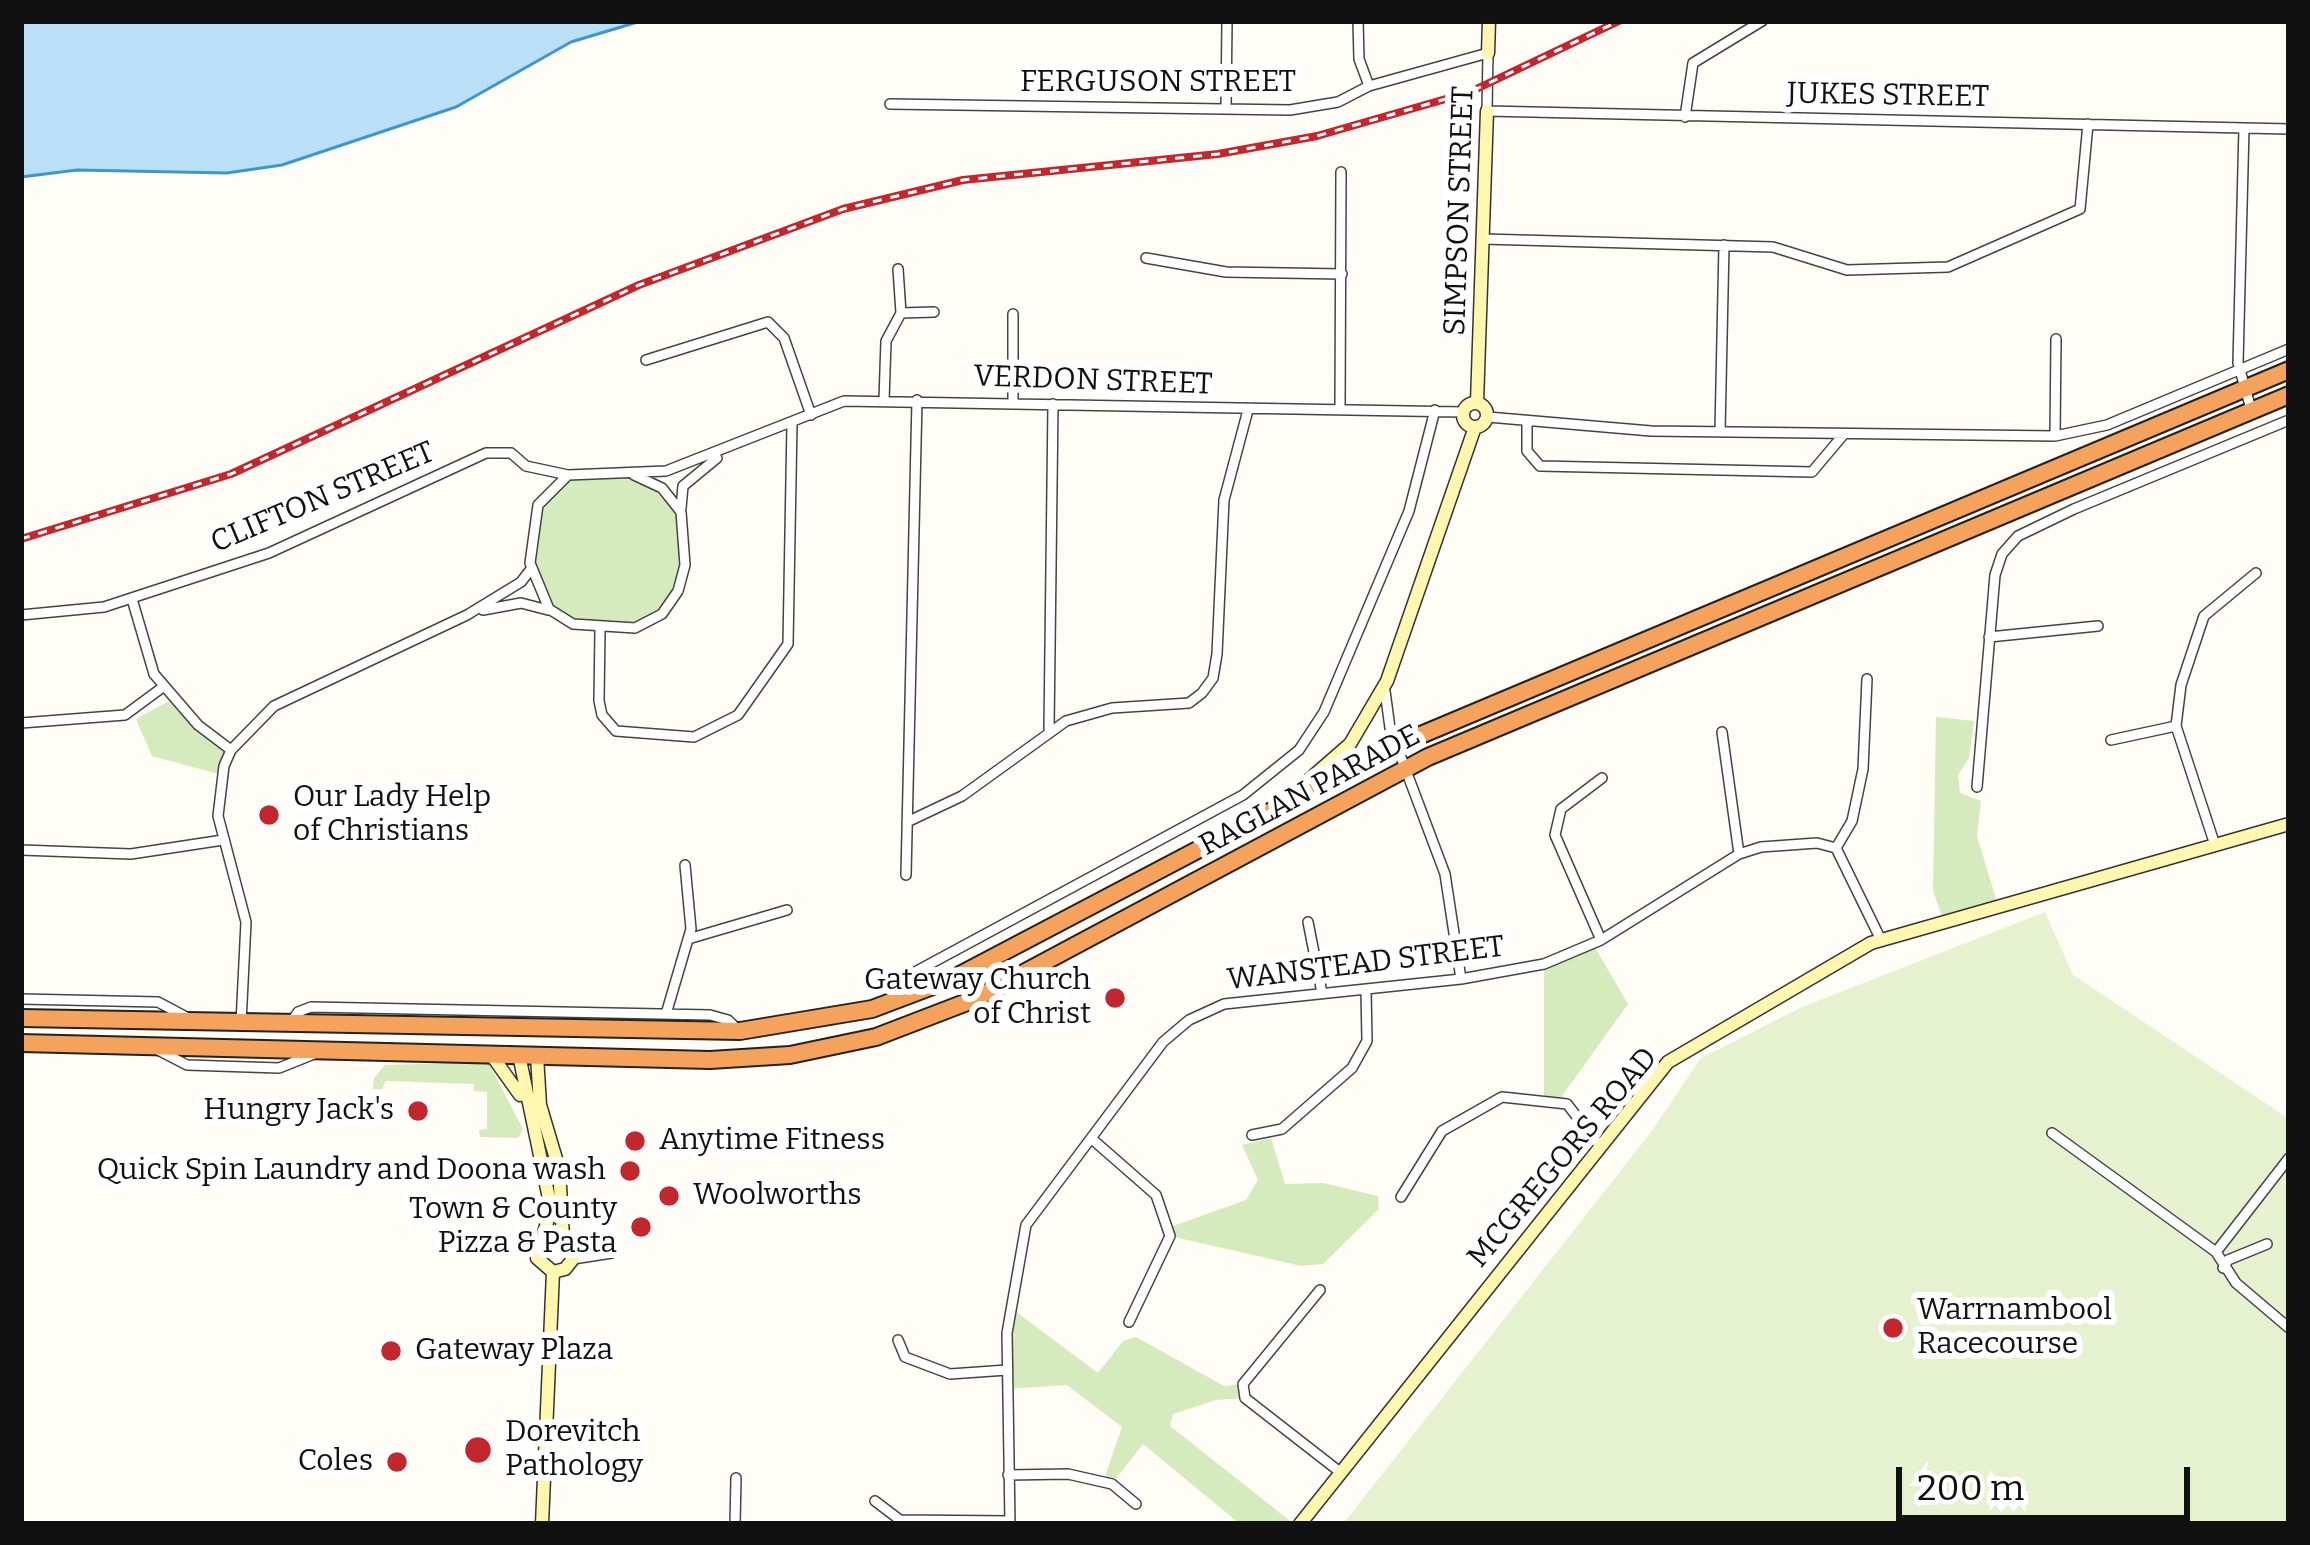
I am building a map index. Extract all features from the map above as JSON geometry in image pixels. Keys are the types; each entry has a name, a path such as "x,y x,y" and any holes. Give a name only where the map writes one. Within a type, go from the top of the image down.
{"highway":[{"name":"RAGLAN PARADE","path":"21,1018 740,1031 872,1009 954,978 1397,745 2240,380 2289,370"},
{"name":"RAGLAN PARADE","path":"21,1043 750,1059 833,1048 932,1018 1058,957 1406,770 2289,395"},
{"path":"1043,932 1058,957"}],"street":[{"path":"1226,110 1227,21"},
{"path":"1358,21 1359,59 1369,86"},
{"name":"SIMPSON STREET","path":"1477,402 1489,21"},
{"path":"1684,117 1693,63 1762,21"},
{"name":"FERGUSON STREET","path":"890,104 1308,107 1488,52"},
{"name":"JUKES STREET","path":"1486,111 2289,129"},
{"path":"1483,239 1724,244 1773,247 1847,270 1948,267 2080,209 2088,124"},
{"path":"2244,128 2240,380 2252,409"},
{"path":"1340,407 1341,172"},
{"path":"1720,430 1724,244"},
{"path":"1146,258 1226,272 1342,274"},
{"path":"884,400 886,341 901,313 898,269"},
{"path":"901,313 934,312"},
{"path":"1012,403 1013,314"},
{"path":"646,360 768,322 784,338 811,415"},
{"path":"2055,436 2056,339"},
{"path":"1242,824 1298,790 1350,744 1387,681 1475,427 1488,417 1720,430 2055,436 2240,380 2289,349"},
{"path":"906,875 917,400"},
{"name":"VERDON STREET","path":"634,475 680,468 844,401 1463,412"},
{"path":"1475,427 1466,422 1463,412 1477,402 1488,417"},
{"path":"1049,729 1054,404"},
{"path":"907,822 976,787 1049,729 1112,708 1189,703 1213,678 1223,500 1248,410"},
{"name":"RAGLAN PARADE","path":"915,972 1243,795 1299,750 1324,712 1400,531 1435,410"},
{"path":"1977,787 1994,575 2018,536 2289,420"},
{"path":"1527,422 1527,452 1540,466 1812,472 1844,434"},
{"path":"600,629 599,701 602,715 616,731 694,737 739,716 788,644 792,423"},
{"name":"VERDON STREET","path":"681,512 689,478 732,448"},
{"name":"CLIFTON STREET","path":"21,615 104,608 269,553 486,453 511,453 526,466 568,475"},
{"path":"241,1023 246,922 223,840 220,789 231,750 274,706 466,615 521,582 530,568 538,505 568,475 634,475 662,488 681,512 685,565 678,591 662,614 634,628 573,624 521,603 466,615"},
{"path":"530,568 555,614"},
{"path":"2214,842 2176,726 2196,630 2218,599 2256,573"},
{"path":"132,599 147,654 164,687 198,725 231,750"},
{"path":"1989,637 2098,626"},
{"path":"1867,679 1863,769 1852,821 1836,848 1881,940"},
{"path":"1387,681 1384,712 1440,857 1461,979"},
{"path":"21,723 125,715 164,687"},
{"path":"2111,740 2176,726"},
{"path":"1722,732 1739,854"},
{"path":"1601,940 1555,836 1561,809 1602,778"},
{"name":"MCGREGORS ROAD","path":"1300,1524 1669,1062 1881,940 2289,824"},
{"path":"21,850 131,854 223,840"},
{"name":"WANSTEAD STREET","path":"1010,1522 1007,1333 1026,1225 1163,1042 1189,1020 1224,1004 1461,979 1544,964 1601,940 1739,854 1817,843 1836,848"},
{"path":"665,1014 688,939 685,865"},
{"path":"688,939 787,910"},
{"path":"1032,911 1043,932"},
{"path":"1308,922 1322,993"},
{"path":"1252,1135 1282,1129 1352,1068 1367,1041 1366,989"},
{"name":"RAGLAN PARADE","path":"21,999 158,1002 176,1007 193,1022"},
{"name":"RAGLAN PARADE","path":"290,1024 298,1012 311,1007 718,1016 740,1031"},
{"path":"529,1030 527,1106 550,1196 537,1258 553,1272"},
{"path":"529,1030 528,1055 559,1169 569,1248 565,1269 553,1272"},
{"path":"490,1053 527,1106"},
{"path":"1401,1197 1442,1131 1502,1096 1567,1104 1600,1146"},
{"path":"2052,1133 2216,1252 2223,1268 2289,1328"},
{"path":"1092,1139 1156,1195 1170,1236 1129,1322"},
{"path":"2216,1252 2289,1159"},
{"path":"542,1241 590,1254 612,1252"},
{"path":"2223,1268 2228,1260 2267,1244"},
{"path":"542,1524 553,1272"},
{"path":"1320,1290 1243,1384 1245,1397 1340,1472"},
{"path":"898,1340 905,1357 950,1374 1007,1370"},
{"path":"1009,1475 1068,1474 1105,1482 1136,1504"},
{"path":"735,1524 736,1478"},
{"path":"875,1501 900,1520 1010,1522"}],"green space":[{"path":"610,473 651,480 676,505 685,565 662,614 635,628 573,624 549,609 530,563 534,517 568,475"},
{"path":"173,699 231,750 222,775 152,756 136,719"},
{"path":"1936,717 1974,721 1969,758 1958,775 1960,793 1981,801 1977,836 1998,906 1944,922 1933,891"},
{"name":"Warrnambool Racecourse","path":"2045,912 2073,975 2289,1119 2289,1524 1343,1524 1651,1132 1701,1058 1802,1007"},
{"path":"1593,944 1628,1004 1557,1103 1544,1101 1544,964"},
{"path":"488,1062 523,1129 518,1138 480,1137 479,1130 487,1129 487,1092 474,1091 474,1084 386,1081 382,1089 373,1089 374,1078 385,1065"},
{"path":"1271,1138 1285,1184 1323,1183 1378,1196 1379,1209 1323,1264 1301,1266 1170,1236 1167,1228 1246,1200 1258,1180 1242,1145"},
{"path":"1011,1308 1098,1373 1123,1341 1136,1337 1224,1386 1243,1384 1245,1398 1216,1400 1173,1414 1170,1426 1294,1524 1240,1524 1143,1444 1112,1484 1103,1482 1122,1427 1067,1385 1008,1389"}],"water":[{"path":"21,21 641,21 571,42 456,107 282,165 227,173 77,170 21,177"}],"railway":[{"path":"21,539 231,474 639,285 843,209 963,180 1218,154 1317,136 1470,92 1619,21"}],"place":[{"name":"Our Lady Help of Christians","path":"269,815"},
{"name":"Gateway Church of Christ","path":"1115,998"},
{"name":"Hungry Jack's","path":"418,1111"},
{"name":"Anytime Fitness","path":"635,1141"},
{"name":"Quick Spin Laundry and Doona wash","path":"630,1171"},
{"name":"Woolworths","path":"669,1196"},
{"name":"Town & County Pizza & Pasta","path":"641,1227"},
{"name":"Warrnambool Racecourse","path":"1893,1328"},
{"name":"Gateway Plaza","path":"391,1351"},
{"name":"Dorevitch Pathology","path":"478,1450"},
{"name":"Coles","path":"397,1462"}]}
